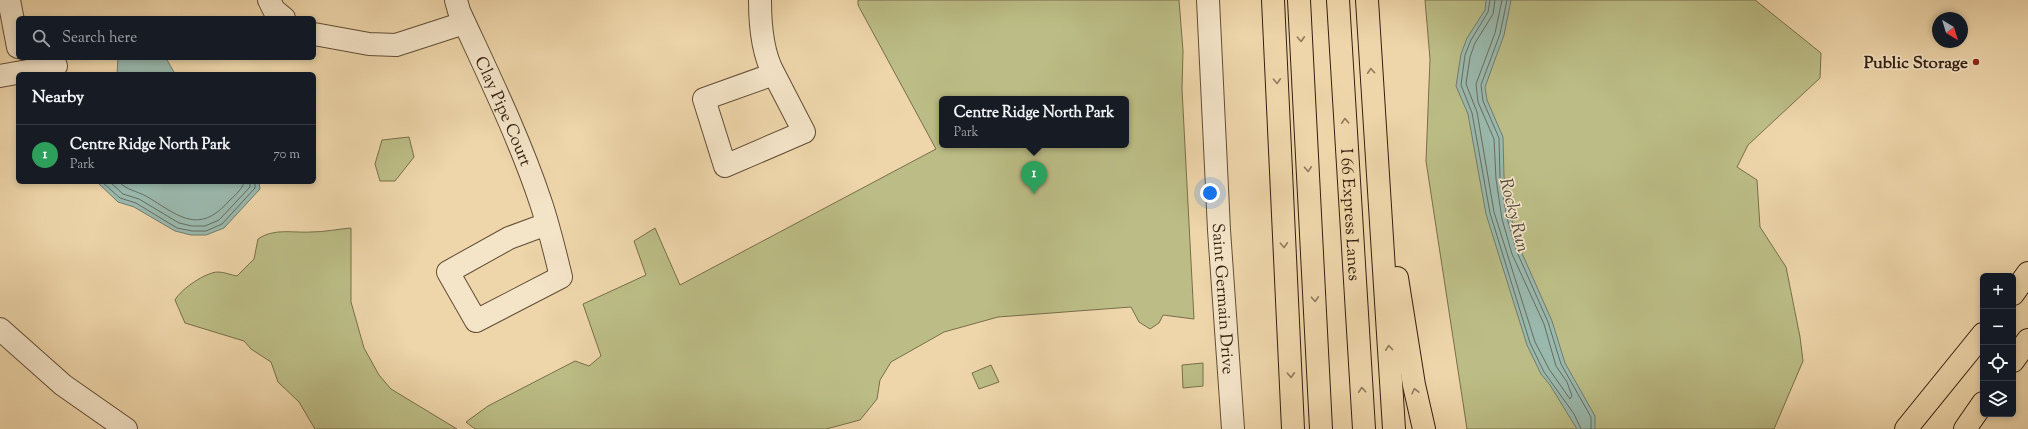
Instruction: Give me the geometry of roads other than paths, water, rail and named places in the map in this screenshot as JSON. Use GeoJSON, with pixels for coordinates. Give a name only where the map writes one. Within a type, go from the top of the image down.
{"type":"FeatureCollection","features":[{"type":"Feature","properties":{"kind":"main road"},"geometry":{"type":"LineString","coordinates":[[1273,0],[1293,429]]}},
{"type":"Feature","properties":{"kind":"main road"},"geometry":{"type":"LineString","coordinates":[[1299,0],[1321,429]]}},
{"type":"Feature","properties":{"kind":"main road","name":"I 66 Express Lanes"},"geometry":{"type":"LineString","coordinates":[[1338,0],[1364,429]]}},
{"type":"Feature","properties":{"kind":"main road"},"geometry":{"type":"LineString","coordinates":[[1367,0],[1394,429]]}},
{"type":"Feature","properties":{"kind":"main road"},"geometry":{"type":"LineString","coordinates":[[1374,110],[1411,369],[1424,429]]}},
{"type":"Feature","properties":{"kind":"main road"},"geometry":{"type":"LineString","coordinates":[[2016,290],[2028,273]]}},
{"type":"Feature","properties":{"kind":"main road"},"geometry":{"type":"LineString","coordinates":[[1906,429],[1980,338]]}},
{"type":"Feature","properties":{"kind":"main road"},"geometry":{"type":"LineString","coordinates":[[2016,357],[2028,340]]}},
{"type":"Feature","properties":{"kind":"main road"},"geometry":{"type":"LineString","coordinates":[[1920,429],[1980,341]]}},
{"type":"Feature","properties":{"kind":"main road"},"geometry":{"type":"LineString","coordinates":[[1965,429],[1980,408]]}},
{"type":"Feature","properties":{"kind":"street"},"geometry":{"type":"LineString","coordinates":[[9,0],[16,37]]}},
{"type":"Feature","properties":{"kind":"street","name":"Clay Pipe Court"},"geometry":{"type":"LineString","coordinates":[[456,0],[464,23],[523,154],[547,224],[561,277],[476,321],[448,272],[510,238],[547,224]]}},
{"type":"Feature","properties":{"kind":"street"},"geometry":{"type":"LineString","coordinates":[[760,0],[760,24],[770,67],[774,74],[804,132],[725,166],[704,99],[774,74]]}},
{"type":"Feature","properties":{"kind":"street","name":"Saint Germain Drive"},"geometry":{"type":"LineString","coordinates":[[1208,0],[1220,230],[1233,429]]}},
{"type":"Feature","properties":{"kind":"street"},"geometry":{"type":"LineString","coordinates":[[316,34],[369,44],[396,45],[464,23]]}},
{"type":"Feature","properties":{"kind":"street"},"geometry":{"type":"LineString","coordinates":[[0,76],[21,65],[56,66]]}},
{"type":"Feature","properties":{"kind":"street"},"geometry":{"type":"LineString","coordinates":[[0,329],[63,385],[126,429]]}},
{"type":"Feature","properties":{"kind":"water","name":"Rocky Run"},"geometry":{"type":"Polygon","coordinates":[[[1486,0],[1511,0],[1504,35],[1485,87],[1487,100],[1503,137],[1504,177],[1511,217],[1521,251],[1552,321],[1565,363],[1595,416],[1595,429],[1577,429],[1550,385],[1541,374],[1527,345],[1486,214],[1468,114],[1456,86],[1461,54],[1467,38],[1485,10],[1486,0]]]}},
{"type":"Feature","properties":{"kind":"water"},"geometry":{"type":"Polygon","coordinates":[[[118,60],[167,60],[174,72],[117,72],[118,60]]]}},
{"type":"Feature","properties":{"kind":"water"},"geometry":{"type":"Polygon","coordinates":[[[99,184],[259,184],[260,189],[224,228],[206,235],[191,235],[175,231],[134,207],[118,202],[99,184]]]}},
{"type":"Feature","properties":{"kind":"place","name":"Public Storage"},"geometry":{"type":"Point","coordinates":[1976,62]}},
{"type":"Feature","properties":{"kind":"place","name":"Centre Ridge North Park"},"geometry":{"type":"Point","coordinates":[1034,194]}}]}
